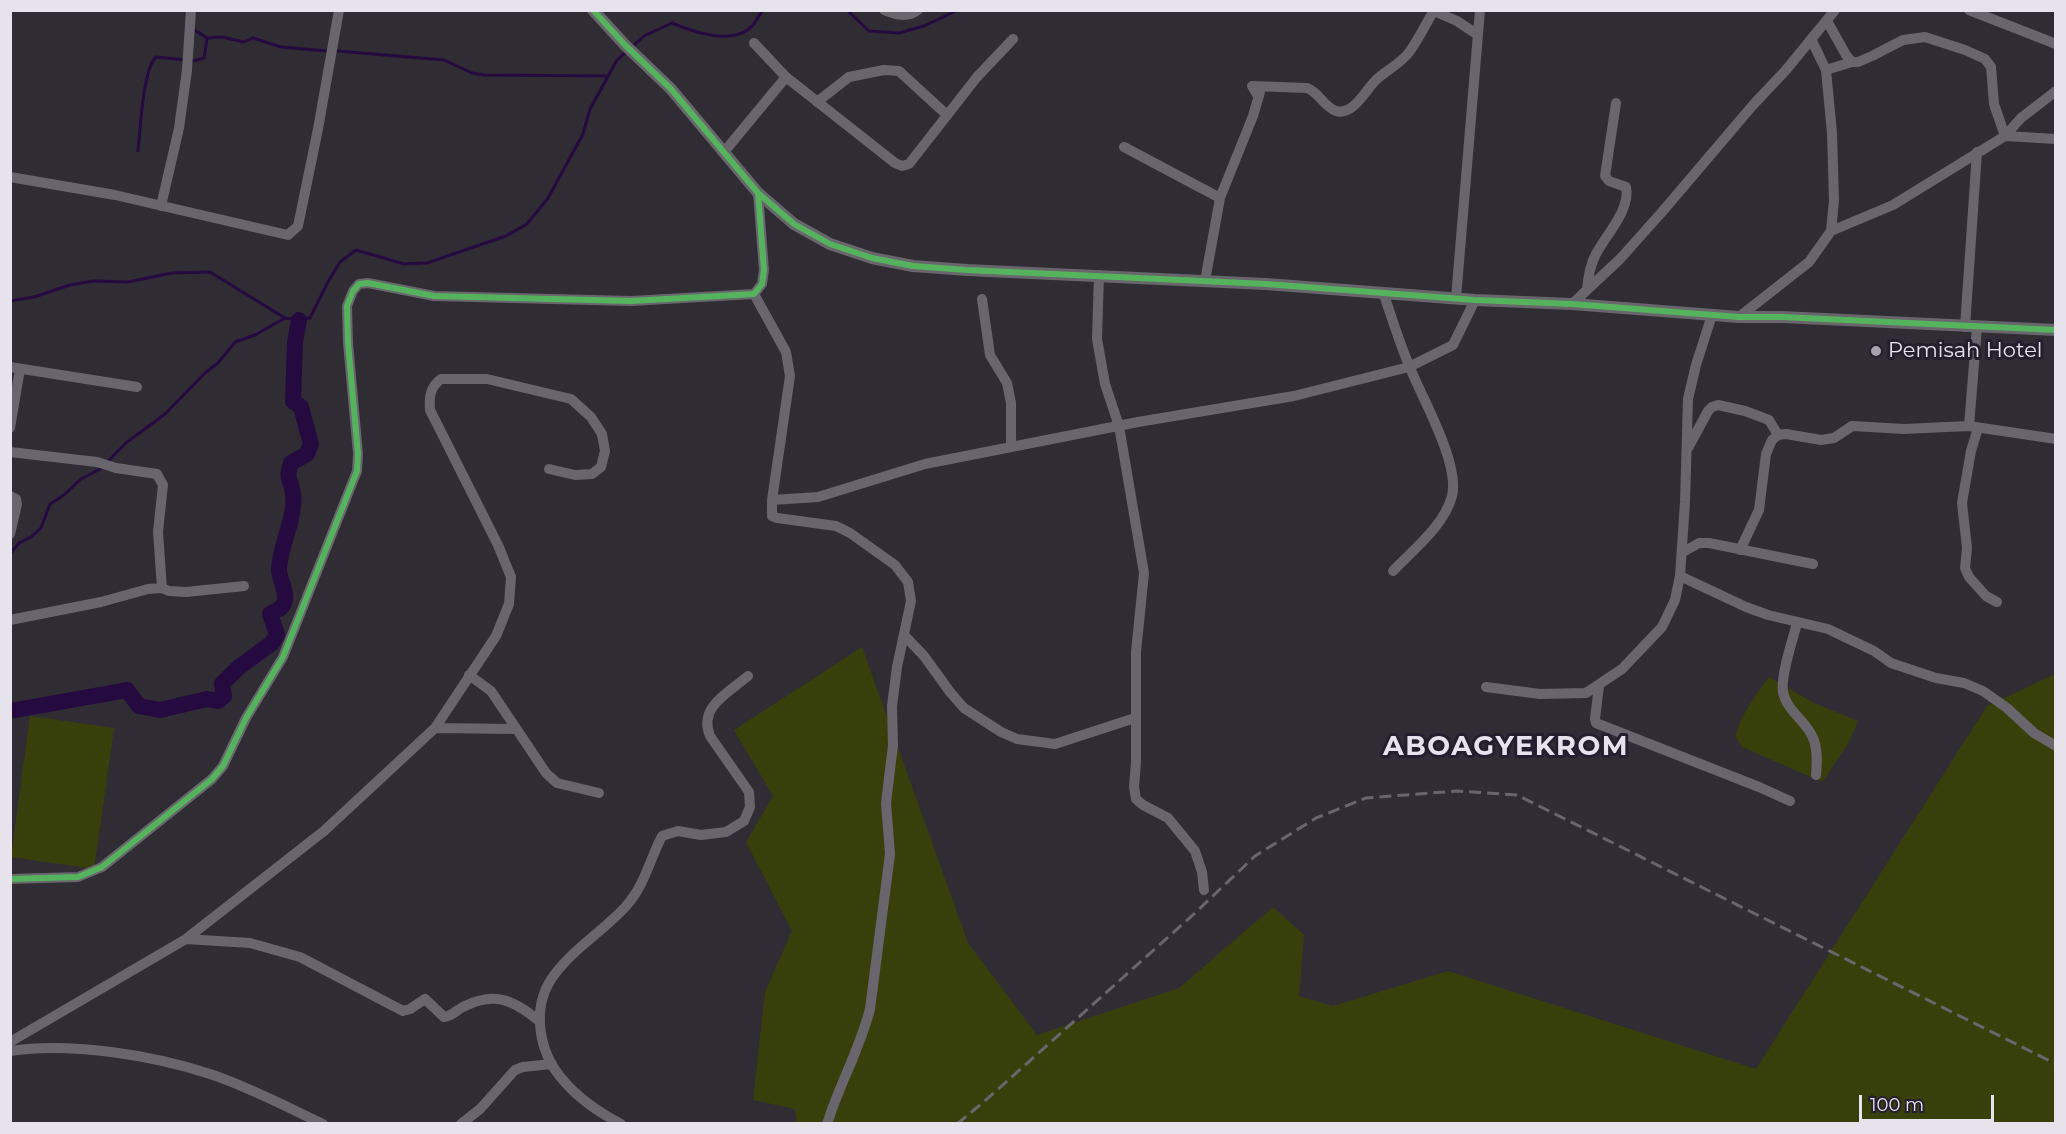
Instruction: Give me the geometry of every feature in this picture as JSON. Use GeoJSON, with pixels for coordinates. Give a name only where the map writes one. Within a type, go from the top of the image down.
{"type":"FeatureCollection","features":[{"type":"Feature","properties":{"kind":"street"},"geometry":{"type":"LineString","coordinates":[[161,206],[188,70],[191,10]]}},
{"type":"Feature","properties":{"kind":"street"},"geometry":{"type":"LineString","coordinates":[[10,177],[115,195],[281,235],[294,232],[298,226],[318,129],[339,10]]}},
{"type":"Feature","properties":{"kind":"street"},"geometry":{"type":"LineString","coordinates":[[593,10],[637,57],[671,88],[758,193],[794,224],[830,244],[872,258],[913,266],[967,270],[1204,281],[1475,300],[1572,304],[1738,317],[1782,317],[2055,330]]}},
{"type":"Feature","properties":{"kind":"street"},"geometry":{"type":"LineString","coordinates":[[884,10],[903,16],[912,15],[918,10]]}},
{"type":"Feature","properties":{"kind":"street"},"geometry":{"type":"LineString","coordinates":[[1456,298],[1480,10]]}},
{"type":"Feature","properties":{"kind":"street"},"geometry":{"type":"LineString","coordinates":[[1572,304],[1620,259],[1662,213],[1835,10]]}},
{"type":"Feature","properties":{"kind":"street"},"geometry":{"type":"LineString","coordinates":[[1969,10],[2055,44]]}},
{"type":"Feature","properties":{"kind":"street"},"geometry":{"type":"LineString","coordinates":[[1204,281],[1220,198],[1253,116],[1253,88],[1307,88],[1313,90],[1334,111],[1340,111],[1352,106],[1374,82],[1409,52],[1434,11],[1457,21],[1478,35]]}},
{"type":"Feature","properties":{"kind":"street"},"geometry":{"type":"LineString","coordinates":[[1827,21],[1852,62]]}},
{"type":"Feature","properties":{"kind":"street"},"geometry":{"type":"LineString","coordinates":[[1826,70],[1858,62],[1903,40],[1924,37],[1965,50],[1985,59],[1991,67],[1994,104],[2005,136]]}},
{"type":"Feature","properties":{"kind":"street"},"geometry":{"type":"LineString","coordinates":[[754,43],[786,76],[817,102],[895,163],[902,166],[909,164],[977,76],[1012,39]]}},
{"type":"Feature","properties":{"kind":"street"},"geometry":{"type":"LineString","coordinates":[[1738,317],[1809,262],[1831,231],[1834,201],[1832,133],[1826,70],[1811,39]]}},
{"type":"Feature","properties":{"kind":"street"},"geometry":{"type":"LineString","coordinates":[[817,102],[849,77],[891,70],[899,71],[947,115]]}},
{"type":"Feature","properties":{"kind":"street"},"geometry":{"type":"LineString","coordinates":[[724,152],[786,76]]}},
{"type":"Feature","properties":{"kind":"street"},"geometry":{"type":"LineString","coordinates":[[1831,231],[1893,205],[2005,136],[2021,118],[2055,91]]}},
{"type":"Feature","properties":{"kind":"street"},"geometry":{"type":"LineString","coordinates":[[1587,290],[1591,266],[1614,226],[1627,193],[1626,187],[1609,182],[1605,176],[1616,103]]}},
{"type":"Feature","properties":{"kind":"street"},"geometry":{"type":"LineString","coordinates":[[2005,136],[2055,138]]}},
{"type":"Feature","properties":{"kind":"street"},"geometry":{"type":"LineString","coordinates":[[1124,147],[1220,198]]}},
{"type":"Feature","properties":{"kind":"street"},"geometry":{"type":"LineString","coordinates":[[1977,152],[1971,327],[1974,427],[1962,503],[1967,548],[1965,568],[1969,577],[1986,596],[1997,602]]}},
{"type":"Feature","properties":{"kind":"street"},"geometry":{"type":"LineString","coordinates":[[10,879],[78,877],[102,867],[212,779],[223,766],[246,718],[283,657],[357,471],[358,454],[347,306],[353,291],[359,284],[368,283],[434,296],[631,301],[754,294],[762,284],[764,270],[758,193]]}},
{"type":"Feature","properties":{"kind":"street"},"geometry":{"type":"LineString","coordinates":[[1099,275],[1097,339],[1105,384],[1119,426],[1144,573],[1136,652],[1134,787],[1136,799],[1168,818],[1195,851],[1202,872],[1204,891]]}},
{"type":"Feature","properties":{"kind":"street"},"geometry":{"type":"LineString","coordinates":[[1383,292],[1409,367],[1433,416],[1454,483],[1452,496],[1445,513],[1426,537],[1393,571]]}},
{"type":"Feature","properties":{"kind":"street"},"geometry":{"type":"LineString","coordinates":[[754,294],[786,352],[790,376],[772,500],[772,516],[836,526],[850,533],[895,565],[908,582],[911,602],[892,706],[893,745],[886,803],[890,854],[870,1009],[864,1032],[833,1103],[827,1124]]}},
{"type":"Feature","properties":{"kind":"street"},"geometry":{"type":"LineString","coordinates":[[982,299],[990,355],[1007,383],[1011,403],[1011,447]]}},
{"type":"Feature","properties":{"kind":"street"},"geometry":{"type":"LineString","coordinates":[[772,500],[818,497],[925,464],[1119,426],[1294,396],[1409,367],[1453,345],[1475,300]]}},
{"type":"Feature","properties":{"kind":"street"},"geometry":{"type":"LineString","coordinates":[[1486,687],[1540,694],[1586,693],[1622,669],[1662,627],[1675,600],[1683,552],[1688,399],[1712,315]]}},
{"type":"Feature","properties":{"kind":"street"},"geometry":{"type":"LineString","coordinates":[[10,428],[15,368],[136,387]]}},
{"type":"Feature","properties":{"kind":"street"},"geometry":{"type":"LineString","coordinates":[[10,1042],[186,939],[324,831],[435,728],[496,636],[509,604],[511,577],[498,545],[430,410],[429,396],[435,383],[441,379],[487,379],[571,399],[591,417],[602,434],[605,451],[601,467],[592,474],[575,475],[549,469]]}},
{"type":"Feature","properties":{"kind":"street"},"geometry":{"type":"LineString","coordinates":[[1686,451],[1708,411],[1718,405],[1745,411],[1769,420],[1778,435]]}},
{"type":"Feature","properties":{"kind":"street"},"geometry":{"type":"LineString","coordinates":[[1740,550],[1758,510],[1766,454],[1772,440],[1778,435],[1786,434],[1821,440],[1834,438],[1852,426],[1904,429],[1974,427],[2055,439]]}},
{"type":"Feature","properties":{"kind":"street"},"geometry":{"type":"LineString","coordinates":[[10,452],[97,462],[116,468],[157,474],[163,485],[158,532],[162,588]]}},
{"type":"Feature","properties":{"kind":"street"},"geometry":{"type":"LineString","coordinates":[[10,496],[16,499],[17,504],[10,534]]}},
{"type":"Feature","properties":{"kind":"street"},"geometry":{"type":"LineString","coordinates":[[1683,552],[1698,543],[1813,564]]}},
{"type":"Feature","properties":{"kind":"street"},"geometry":{"type":"LineString","coordinates":[[1680,576],[1746,607],[1797,623],[1828,629],[1874,651],[1891,663],[1983,691],[2007,708],[2034,733],[2055,746]]}},
{"type":"Feature","properties":{"kind":"street"},"geometry":{"type":"LineString","coordinates":[[10,620],[101,602],[148,589],[162,588],[186,592],[244,586]]}},
{"type":"Feature","properties":{"kind":"street"},"geometry":{"type":"LineString","coordinates":[[1797,623],[1782,690],[1791,711],[1803,722],[1813,737],[1817,754],[1816,775]]}},
{"type":"Feature","properties":{"kind":"street"},"geometry":{"type":"LineString","coordinates":[[904,635],[924,656],[964,708],[1001,732],[1017,739],[1055,744],[1135,718]]}},
{"type":"Feature","properties":{"kind":"street"},"geometry":{"type":"LineString","coordinates":[[469,675],[491,691],[546,773],[557,783],[599,793]]}},
{"type":"Feature","properties":{"kind":"street"},"geometry":{"type":"LineString","coordinates":[[621,1124],[601,1113],[563,1081],[552,1064],[540,1035],[539,1021],[543,999],[551,980],[567,960],[627,904],[646,875],[662,836],[678,831],[701,835],[726,831],[744,820],[750,807],[749,792],[710,736],[706,725],[707,714],[713,705],[748,676]]}},
{"type":"Feature","properties":{"kind":"street"},"geometry":{"type":"LineString","coordinates":[[1599,686],[1596,723],[1790,801]]}},
{"type":"Feature","properties":{"kind":"street"},"geometry":{"type":"LineString","coordinates":[[435,728],[515,729]]}},
{"type":"Feature","properties":{"kind":"street"},"geometry":{"type":"LineString","coordinates":[[186,939],[250,943],[300,957],[403,1011],[425,999],[440,1014],[449,1017],[465,1006],[485,1000],[503,999],[519,1004],[539,1021]]}},
{"type":"Feature","properties":{"kind":"street"},"geometry":{"type":"LineString","coordinates":[[10,1051],[36,1047],[60,1048],[165,1061],[211,1074],[323,1124]]}},
{"type":"Feature","properties":{"kind":"street"},"geometry":{"type":"LineString","coordinates":[[461,1124],[480,1109],[514,1070],[552,1064]]}},
{"type":"Feature","properties":{"kind":"green space"},"geometry":{"type":"Polygon","coordinates":[[[862,647],[968,943],[1037,1035],[1179,988],[1273,907],[1304,935],[1299,996],[1333,1006],[1448,971],[1756,1069],[1987,706],[2055,674],[2055,1123],[797,1123],[795,1109],[753,1100],[765,992],[792,931],[746,842],[773,796],[734,730],[862,647]]]}},
{"type":"Feature","properties":{"kind":"green space"},"geometry":{"type":"Polygon","coordinates":[[[1769,677],[1814,703],[1858,721],[1849,742],[1824,780],[1820,781],[1742,747],[1735,736],[1745,712],[1769,677]]]}},
{"type":"Feature","properties":{"kind":"green space"},"geometry":{"type":"Polygon","coordinates":[[[30,716],[114,728],[94,869],[11,857],[30,716]]]}},
{"type":"Feature","properties":{"kind":"waterway"},"geometry":{"type":"LineString","coordinates":[[631,48],[644,36],[672,23],[702,33],[735,35],[752,26],[763,10]]}},
{"type":"Feature","properties":{"kind":"waterway"},"geometry":{"type":"LineString","coordinates":[[847,10],[869,31],[899,33],[924,26],[958,10]]}},
{"type":"Feature","properties":{"kind":"waterway"},"geometry":{"type":"LineString","coordinates":[[193,29],[207,38],[222,37],[244,42],[253,38],[281,47],[327,51]]}},
{"type":"Feature","properties":{"kind":"waterway"},"geometry":{"type":"LineString","coordinates":[[193,61],[204,58],[207,39]]}},
{"type":"Feature","properties":{"kind":"waterway"},"geometry":{"type":"LineString","coordinates":[[337,51],[444,60],[472,73],[484,75],[607,76]]}},
{"type":"Feature","properties":{"kind":"waterway"},"geometry":{"type":"LineString","coordinates":[[10,301],[93,281],[128,282],[172,273],[210,272],[285,318],[299,320],[310,318],[340,262],[356,250],[404,264],[427,263],[506,236],[527,224],[548,198],[583,134],[590,109],[617,60],[626,52]]}},
{"type":"Feature","properties":{"kind":"waterway"},"geometry":{"type":"LineString","coordinates":[[138,151],[143,101],[152,63],[156,57],[186,60]]}},
{"type":"Feature","properties":{"kind":"waterway"},"geometry":{"type":"LineString","coordinates":[[106,463],[127,442],[165,414],[205,373],[218,363],[235,342],[255,335],[285,318]]}},
{"type":"Feature","properties":{"kind":"waterway"},"geometry":{"type":"LineString","coordinates":[[10,711],[127,690],[139,706],[160,710],[207,699],[218,701],[224,696],[222,684],[238,668],[272,643],[277,634],[270,614],[282,607],[285,599],[279,571],[293,504],[293,494],[288,477],[289,469],[291,463],[307,454],[311,444],[301,407],[293,401],[295,342],[299,320]]}},
{"type":"Feature","properties":{"kind":"waterway"},"geometry":{"type":"LineString","coordinates":[[10,554],[19,543],[31,537],[41,528],[50,504],[81,479],[102,468]]}},
{"type":"Feature","properties":{"kind":"railway"},"geometry":{"type":"LineString","coordinates":[[957,1124],[1195,913],[1255,856],[1316,818],[1366,798],[1457,791],[1517,795],[2056,1064]]}},
{"type":"Feature","properties":{"kind":"cycle path"},"geometry":{"type":"LineString","coordinates":[[593,10],[625,45],[671,89],[758,193],[794,224],[830,244],[872,258],[913,266],[967,270],[1266,284],[1739,317],[2056,330]]}},
{"type":"Feature","properties":{"kind":"cycle path"},"geometry":{"type":"LineString","coordinates":[[10,879],[78,877],[102,867],[212,779],[223,766],[246,718],[283,657],[357,471],[358,454],[347,306],[353,291],[359,284],[368,283],[434,296],[631,301],[754,294],[762,284],[764,270],[758,193]]}},
{"type":"Feature","properties":{"kind":"place","name":"Pemisah Hotel"},"geometry":{"type":"Point","coordinates":[1876,351]}},
{"type":"Feature","properties":{"kind":"district","name":"ABOAGYEKROM"},"geometry":{"type":"Point","coordinates":[1506,747]}}]}
